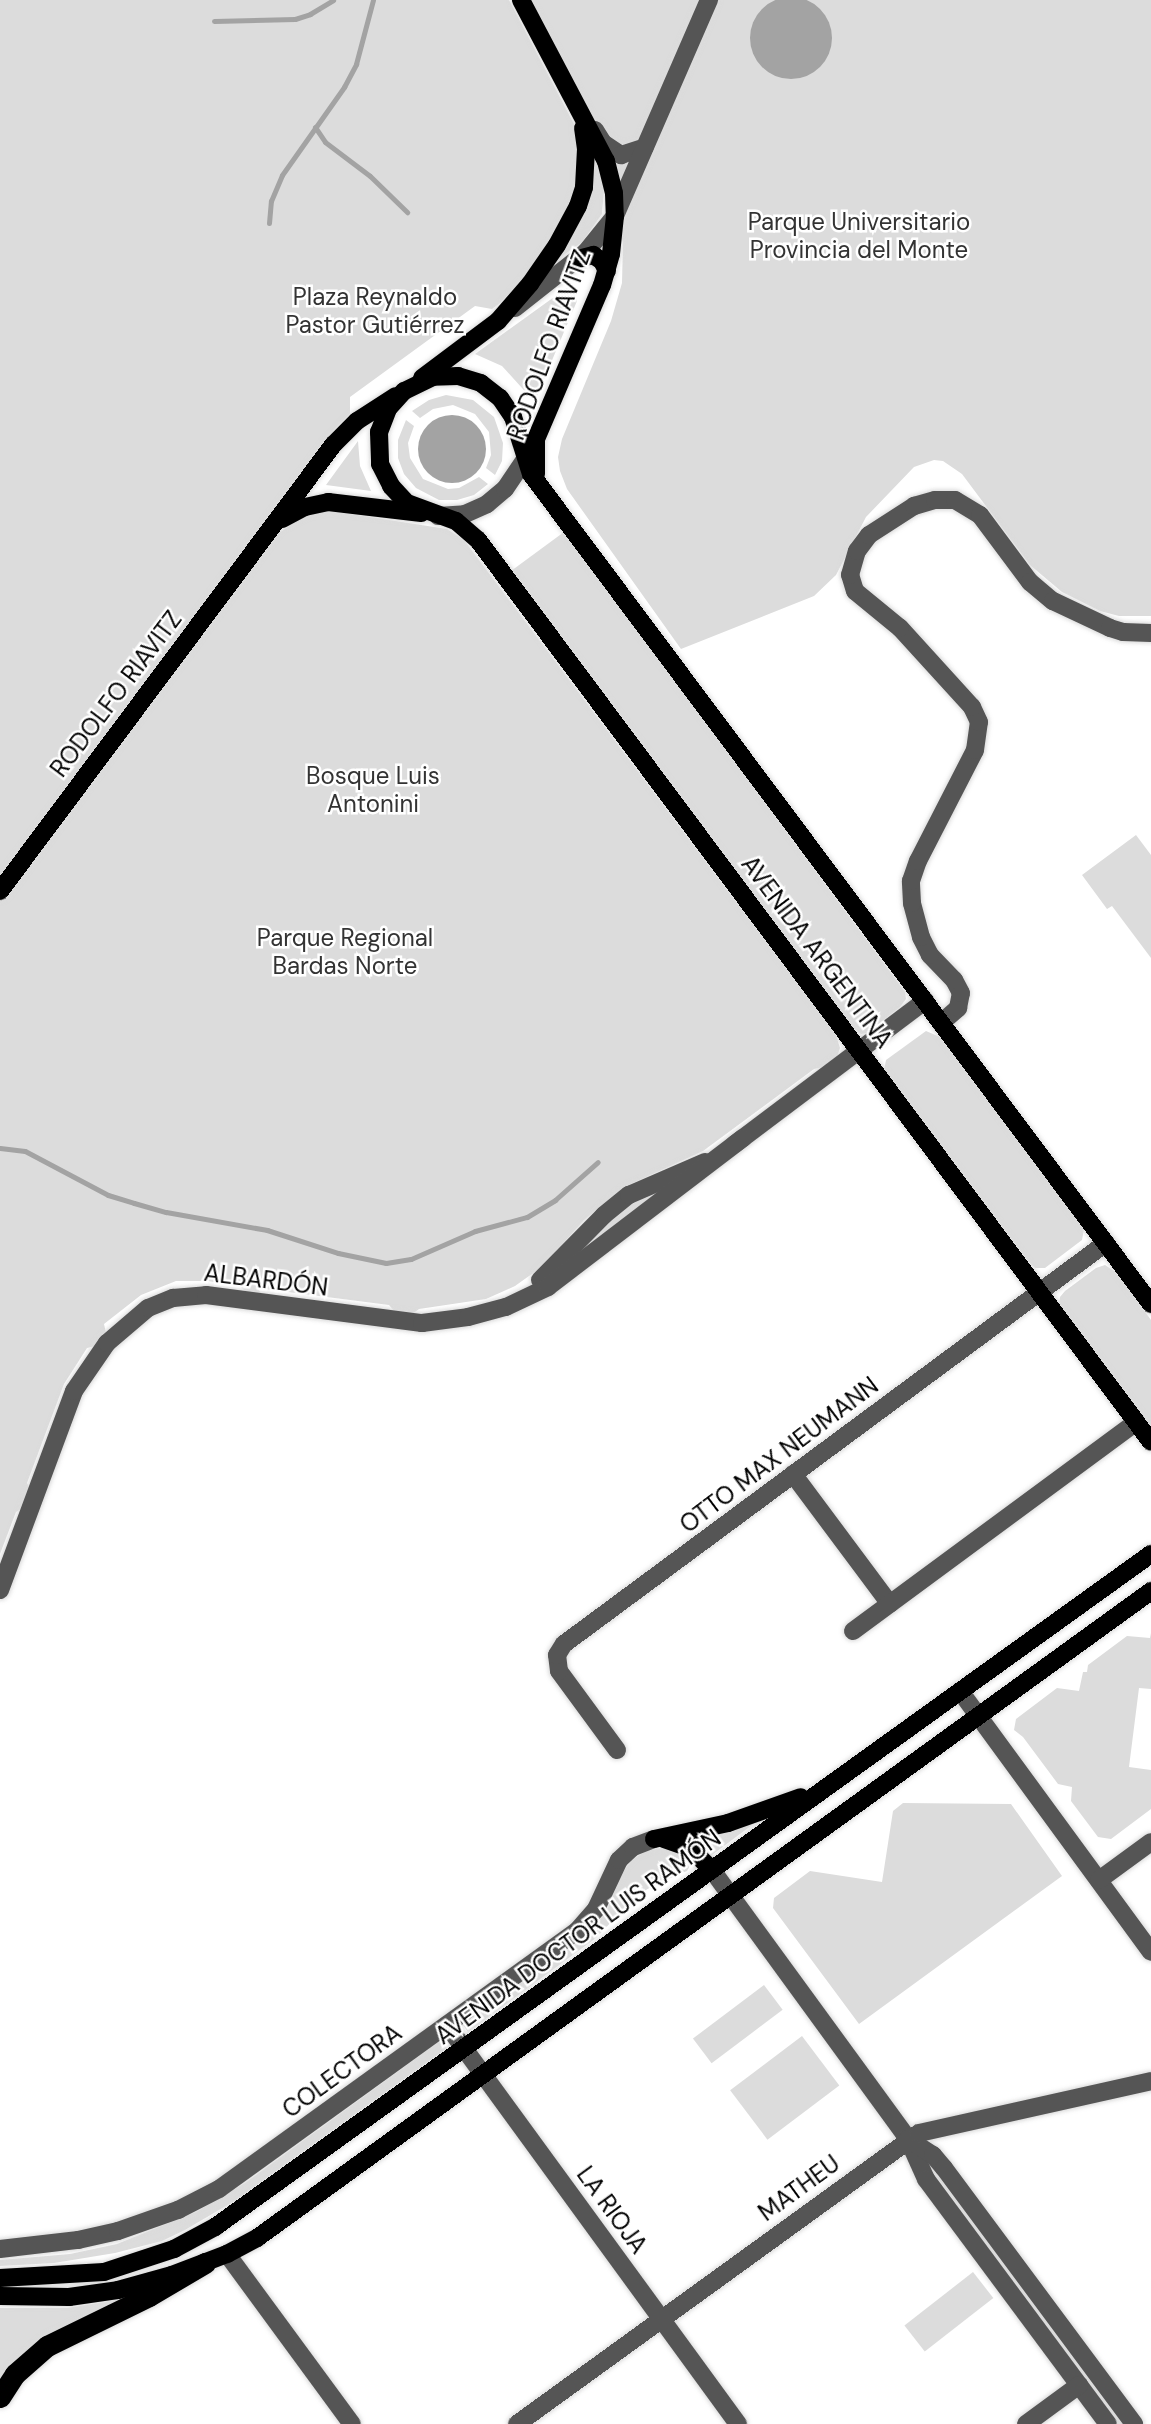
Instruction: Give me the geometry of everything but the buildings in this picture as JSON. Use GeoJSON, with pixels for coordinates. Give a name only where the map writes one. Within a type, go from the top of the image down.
{"type":"FeatureCollection","features":[{"type":"Feature","properties":{"kind":"highway"},"geometry":{"type":"LineString","coordinates":[[0,2398],[15,2374],[47,2346],[137,2303],[205,2263]]}},
{"type":"Feature","properties":{"kind":"main road"},"geometry":{"type":"LineString","coordinates":[[521,0],[606,162],[614,194],[615,216]]}},
{"type":"Feature","properties":{"kind":"main road"},"geometry":{"type":"LineString","coordinates":[[498,321],[530,284],[578,206],[584,187],[586,149],[583,129],[571,92]]}},
{"type":"Feature","properties":{"kind":"main road","name":"RODOLFO RIAVITZ"},"geometry":{"type":"LineString","coordinates":[[542,490],[533,456],[538,431],[607,271],[615,216]]}},
{"type":"Feature","properties":{"kind":"main road"},"geometry":{"type":"LineString","coordinates":[[578,259],[593,255],[607,271]]}},
{"type":"Feature","properties":{"kind":"main road","name":"RODOLFO RIAVITZ"},"geometry":{"type":"LineString","coordinates":[[0,891],[348,429],[376,407],[408,389],[498,321]]}},
{"type":"Feature","properties":{"kind":"main road"},"geometry":{"type":"LineString","coordinates":[[433,514],[407,503],[396,492],[380,464],[378,448],[381,424],[393,402],[408,389],[433,377],[450,376],[474,380],[488,387],[500,398],[513,417],[524,461],[542,490],[1151,1304]]}},
{"type":"Feature","properties":{"kind":"main road"},"geometry":{"type":"LineString","coordinates":[[524,461],[538,431]]}},
{"type":"Feature","properties":{"kind":"main road","name":"RODOLFO RIAVITZ"},"geometry":{"type":"LineString","coordinates":[[272,528],[305,507],[328,502],[397,512],[433,514]]}},
{"type":"Feature","properties":{"kind":"main road","name":"AVENIDA ARGENTINA"},"geometry":{"type":"LineString","coordinates":[[433,514],[464,526],[478,540],[1151,1441]]}},
{"type":"Feature","properties":{"kind":"main road","name":"AVENIDA DOCTOR LUIS RAMÓN"},"geometry":{"type":"LineString","coordinates":[[0,2278],[104,2272],[174,2249],[264,2195],[1151,1554]]}},
{"type":"Feature","properties":{"kind":"main road"},"geometry":{"type":"LineString","coordinates":[[0,2296],[93,2295],[147,2283],[227,2254],[284,2220],[1151,1591]]}},
{"type":"Feature","properties":{"kind":"main road"},"geometry":{"type":"LineString","coordinates":[[654,1839],[749,1817],[793,1801],[841,1777]]}},
{"type":"Feature","properties":{"kind":"main road"},"geometry":{"type":"LineString","coordinates":[[654,1839],[683,1844],[712,1870]]}},
{"type":"Feature","properties":{"kind":"street","name":"RODOLFO RIAVITZ"},"geometry":{"type":"LineString","coordinates":[[498,321],[578,259],[615,216],[709,0]]}},
{"type":"Feature","properties":{"kind":"street"},"geometry":{"type":"LineString","coordinates":[[571,92],[603,143],[612,150],[626,155],[645,147]]}},
{"type":"Feature","properties":{"kind":"street"},"geometry":{"type":"LineString","coordinates":[[433,514],[465,514],[486,504],[505,489],[524,461]]}},
{"type":"Feature","properties":{"kind":"street"},"geometry":{"type":"LineString","coordinates":[[941,1023],[958,1008],[961,993],[954,980],[930,955],[921,937],[912,902],[911,881],[918,860],[975,751],[979,723],[972,707],[900,628],[855,591],[850,575],[857,551],[869,535],[914,506],[935,500],[955,500],[980,515],[1030,582],[1053,601],[1123,632],[1151,633]]}},
{"type":"Feature","properties":{"kind":"street","name":"ALBARDÓN"},"geometry":{"type":"LineString","coordinates":[[0,1590],[75,1391],[107,1343],[148,1308],[173,1298],[197,1295],[401,1322],[445,1321],[524,1301],[548,1287],[925,1001]]}},
{"type":"Feature","properties":{"kind":"street","name":"ALBARDÓN"},"geometry":{"type":"LineString","coordinates":[[493,1310],[535,1285],[604,1215],[629,1195],[707,1161],[743,1138]]}},
{"type":"Feature","properties":{"kind":"street","name":"OTTO MAX NEUMANN"},"geometry":{"type":"LineString","coordinates":[[617,1750],[564,1680],[557,1655],[564,1644],[1106,1242]]}},
{"type":"Feature","properties":{"kind":"street"},"geometry":{"type":"LineString","coordinates":[[853,1631],[1136,1422]]}},
{"type":"Feature","properties":{"kind":"street"},"geometry":{"type":"LineString","coordinates":[[793,1474],[890,1604]]}},
{"type":"Feature","properties":{"kind":"street"},"geometry":{"type":"LineString","coordinates":[[960,1691],[1151,1952]]}},
{"type":"Feature","properties":{"kind":"street","name":"COLECTORA"},"geometry":{"type":"LineString","coordinates":[[0,2249],[98,2236],[147,2222],[200,2200],[270,2154],[576,1931],[596,1909],[619,1860],[633,1847],[654,1839]]}},
{"type":"Feature","properties":{"kind":"street"},"geometry":{"type":"LineString","coordinates":[[1099,1880],[1151,1842]]}},
{"type":"Feature","properties":{"kind":"street"},"geometry":{"type":"LineString","coordinates":[[712,1870],[733,1895],[908,2139],[926,2179],[1108,2424]]}},
{"type":"Feature","properties":{"kind":"street","name":"LA RIOJA"},"geometry":{"type":"LineString","coordinates":[[447,2025],[738,2424]]}},
{"type":"Feature","properties":{"kind":"street","name":"MATHEU"},"geometry":{"type":"LineString","coordinates":[[517,2424],[908,2139],[932,2128],[1151,2081]]}},
{"type":"Feature","properties":{"kind":"street"},"geometry":{"type":"LineString","coordinates":[[908,2139],[939,2161],[1134,2424]]}},
{"type":"Feature","properties":{"kind":"street"},"geometry":{"type":"LineString","coordinates":[[227,2254],[352,2424]]}},
{"type":"Feature","properties":{"kind":"street"},"geometry":{"type":"LineString","coordinates":[[1026,2424],[1079,2385]]}},
{"type":"Feature","properties":{"kind":"green space","name":"Parque Regional Bardas Norte"},"geometry":{"type":"Polygon","coordinates":[[[0,0],[509,0],[575,126],[578,141],[576,190],[563,222],[527,275],[500,303],[492,309],[475,306],[350,397],[350,414],[334,430],[265,523],[279,533],[308,513],[331,511],[447,529],[464,540],[836,1035],[840,1048],[837,1057],[824,1067],[814,1069],[703,1151],[624,1187],[584,1220],[557,1250],[555,1259],[544,1270],[536,1271],[515,1286],[486,1299],[419,1309],[412,1314],[396,1313],[389,1305],[257,1288],[262,1294],[246,1292],[240,1286],[208,1281],[176,1281],[141,1295],[104,1324],[106,1333],[95,1346],[87,1348],[64,1384],[27,1483],[31,1491],[25,1506],[16,1512],[0,1554],[0,0]]]}},
{"type":"Feature","properties":{"kind":"green space","name":"Parque Universitario Provincia del Monte"},"geometry":{"type":"Polygon","coordinates":[[[521,0],[1151,0],[1151,616],[1119,616],[1100,611],[1062,592],[1030,565],[962,474],[943,461],[934,460],[914,467],[866,517],[836,575],[814,596],[681,649],[567,489],[560,471],[558,457],[562,439],[611,321],[622,283],[623,242],[615,216],[614,193],[521,0]]]}},
{"type":"Feature","properties":{"kind":"green space"},"geometry":{"type":"Polygon","coordinates":[[[592,153],[596,155],[604,188],[602,214],[582,242],[551,264],[592,153]]]}},
{"type":"Feature","properties":{"kind":"green space"},"geometry":{"type":"Polygon","coordinates":[[[568,287],[574,290],[577,301],[537,396],[531,398],[502,366],[475,354],[568,287]]]}},
{"type":"Feature","properties":{"kind":"green space"},"geometry":{"type":"Polygon","coordinates":[[[446,395],[473,400],[494,417],[503,443],[502,461],[495,475],[486,468],[491,455],[489,432],[475,414],[453,405],[433,409],[420,418],[412,411],[429,400],[446,395]]]}},
{"type":"Feature","properties":{"kind":"green space"},"geometry":{"type":"Polygon","coordinates":[[[406,420],[414,426],[408,443],[410,458],[423,479],[448,489],[459,488],[479,477],[488,484],[474,495],[457,500],[439,500],[416,488],[404,474],[398,458],[398,440],[406,420]]]}},
{"type":"Feature","properties":{"kind":"green space"},"geometry":{"type":"Polygon","coordinates":[[[358,441],[360,466],[371,491],[326,485],[358,441]]]}},
{"type":"Feature","properties":{"kind":"green space"},"geometry":{"type":"Polygon","coordinates":[[[564,532],[905,992],[906,999],[900,1007],[867,1033],[861,1034],[853,1028],[511,571],[564,532]]]}},
{"type":"Feature","properties":{"kind":"green space"},"geometry":{"type":"Polygon","coordinates":[[[1136,835],[1151,855],[1151,958],[1112,906],[1107,909],[1082,875],[1136,835]]]}},
{"type":"Feature","properties":{"kind":"green space"},"geometry":{"type":"Polygon","coordinates":[[[926,1031],[940,1037],[1084,1229],[1082,1240],[1045,1268],[1035,1268],[1028,1261],[884,1071],[886,1060],[926,1031]]]}},
{"type":"Feature","properties":{"kind":"green space"},"geometry":{"type":"Polygon","coordinates":[[[692,1175],[583,1257],[579,1252],[623,1206],[692,1175]]]}},
{"type":"Feature","properties":{"kind":"green space"},"geometry":{"type":"Polygon","coordinates":[[[1105,1265],[1117,1273],[1151,1320],[1151,1432],[1059,1305],[1060,1297],[1065,1291],[1096,1268],[1105,1265]]]}},
{"type":"Feature","properties":{"kind":"green space"},"geometry":{"type":"Polygon","coordinates":[[[1151,1633],[1151,1689],[1139,1688],[1129,1767],[1151,1770],[1151,1809],[1111,1839],[1098,1837],[1071,1801],[1072,1787],[1058,1784],[1023,1737],[1014,1730],[1016,1719],[1057,1688],[1079,1691],[1083,1672],[1087,1672],[1088,1665],[1127,1636],[1150,1638],[1151,1633]]]}},
{"type":"Feature","properties":{"kind":"green space"},"geometry":{"type":"Polygon","coordinates":[[[903,1803],[1011,1804],[1062,1876],[859,2024],[773,1908],[774,1898],[810,1871],[882,1882],[893,1811],[903,1803]]]}},
{"type":"Feature","properties":{"kind":"green space"},"geometry":{"type":"Polygon","coordinates":[[[760,1819],[708,1858],[687,1836],[760,1819]]]}},
{"type":"Feature","properties":{"kind":"green space"},"geometry":{"type":"Polygon","coordinates":[[[667,1847],[688,1856],[691,1864],[687,1871],[654,1885],[635,1897],[596,1938],[468,2032],[463,2025],[593,1929],[608,1908],[619,1877],[632,1860],[646,1851],[667,1847]]]}},
{"type":"Feature","properties":{"kind":"green space"},"geometry":{"type":"Polygon","coordinates":[[[764,1985],[783,2010],[712,2063],[693,2039],[764,1985]]]}},
{"type":"Feature","properties":{"kind":"green space"},"geometry":{"type":"Polygon","coordinates":[[[802,2036],[839,2086],[767,2140],[730,2090],[802,2036]]]}},
{"type":"Feature","properties":{"kind":"green space"},"geometry":{"type":"Polygon","coordinates":[[[440,2041],[447,2048],[236,2200],[185,2230],[162,2241],[115,2253],[54,2263],[0,2266],[0,2260],[70,2254],[117,2244],[196,2212],[245,2183],[440,2041]]]}},
{"type":"Feature","properties":{"kind":"green space"},"geometry":{"type":"Polygon","coordinates":[[[937,2177],[941,2177],[1127,2424],[1115,2424],[937,2177]]]}},
{"type":"Feature","properties":{"kind":"green space"},"geometry":{"type":"Polygon","coordinates":[[[973,2272],[993,2298],[925,2352],[904,2326],[973,2272]]]}},
{"type":"Feature","properties":{"kind":"green space"},"geometry":{"type":"Polygon","coordinates":[[[132,2298],[0,2384],[0,2308],[67,2308],[132,2298]]]}},
{"type":"Feature","properties":{"kind":"shaded area"},"geometry":{"type":"Polygon","coordinates":[[[783,-3],[799,-3],[814,4],[825,15],[832,30],[829,54],[820,67],[799,79],[783,79],[768,72],[757,61],[750,46],[750,30],[757,15],[768,4],[783,-3]]]}},
{"type":"Feature","properties":{"kind":"shaded area"},"geometry":{"type":"Polygon","coordinates":[[[445,415],[459,415],[471,420],[481,430],[486,449],[481,468],[471,478],[459,483],[445,483],[433,478],[423,468],[418,456],[418,442],[423,430],[433,420],[445,415]]]}},
{"type":"Feature","properties":{"kind":"waterway"},"geometry":{"type":"LineString","coordinates":[[214,21],[295,19],[310,14],[333,0]]}},
{"type":"Feature","properties":{"kind":"waterway"},"geometry":{"type":"LineString","coordinates":[[269,223],[271,201],[282,175],[344,87],[356,64],[373,0]]}},
{"type":"Feature","properties":{"kind":"waterway"},"geometry":{"type":"LineString","coordinates":[[315,127],[325,142],[370,176],[407,212]]}},
{"type":"Feature","properties":{"kind":"waterway"},"geometry":{"type":"LineString","coordinates":[[0,1148],[25,1151],[108,1195],[134,1203],[166,1212],[267,1230],[338,1253],[386,1263],[411,1259],[475,1231],[527,1217],[555,1200],[598,1162]]}},
{"type":"Feature","properties":{"kind":"park label","name":"Plaza Reynaldo Pastor Gutiérrez"},"geometry":{"type":"Point","coordinates":[375,311]}},
{"type":"Feature","properties":{"kind":"park label","name":"Bosque Luis Antonini"},"geometry":{"type":"Point","coordinates":[373,790]}}]}
